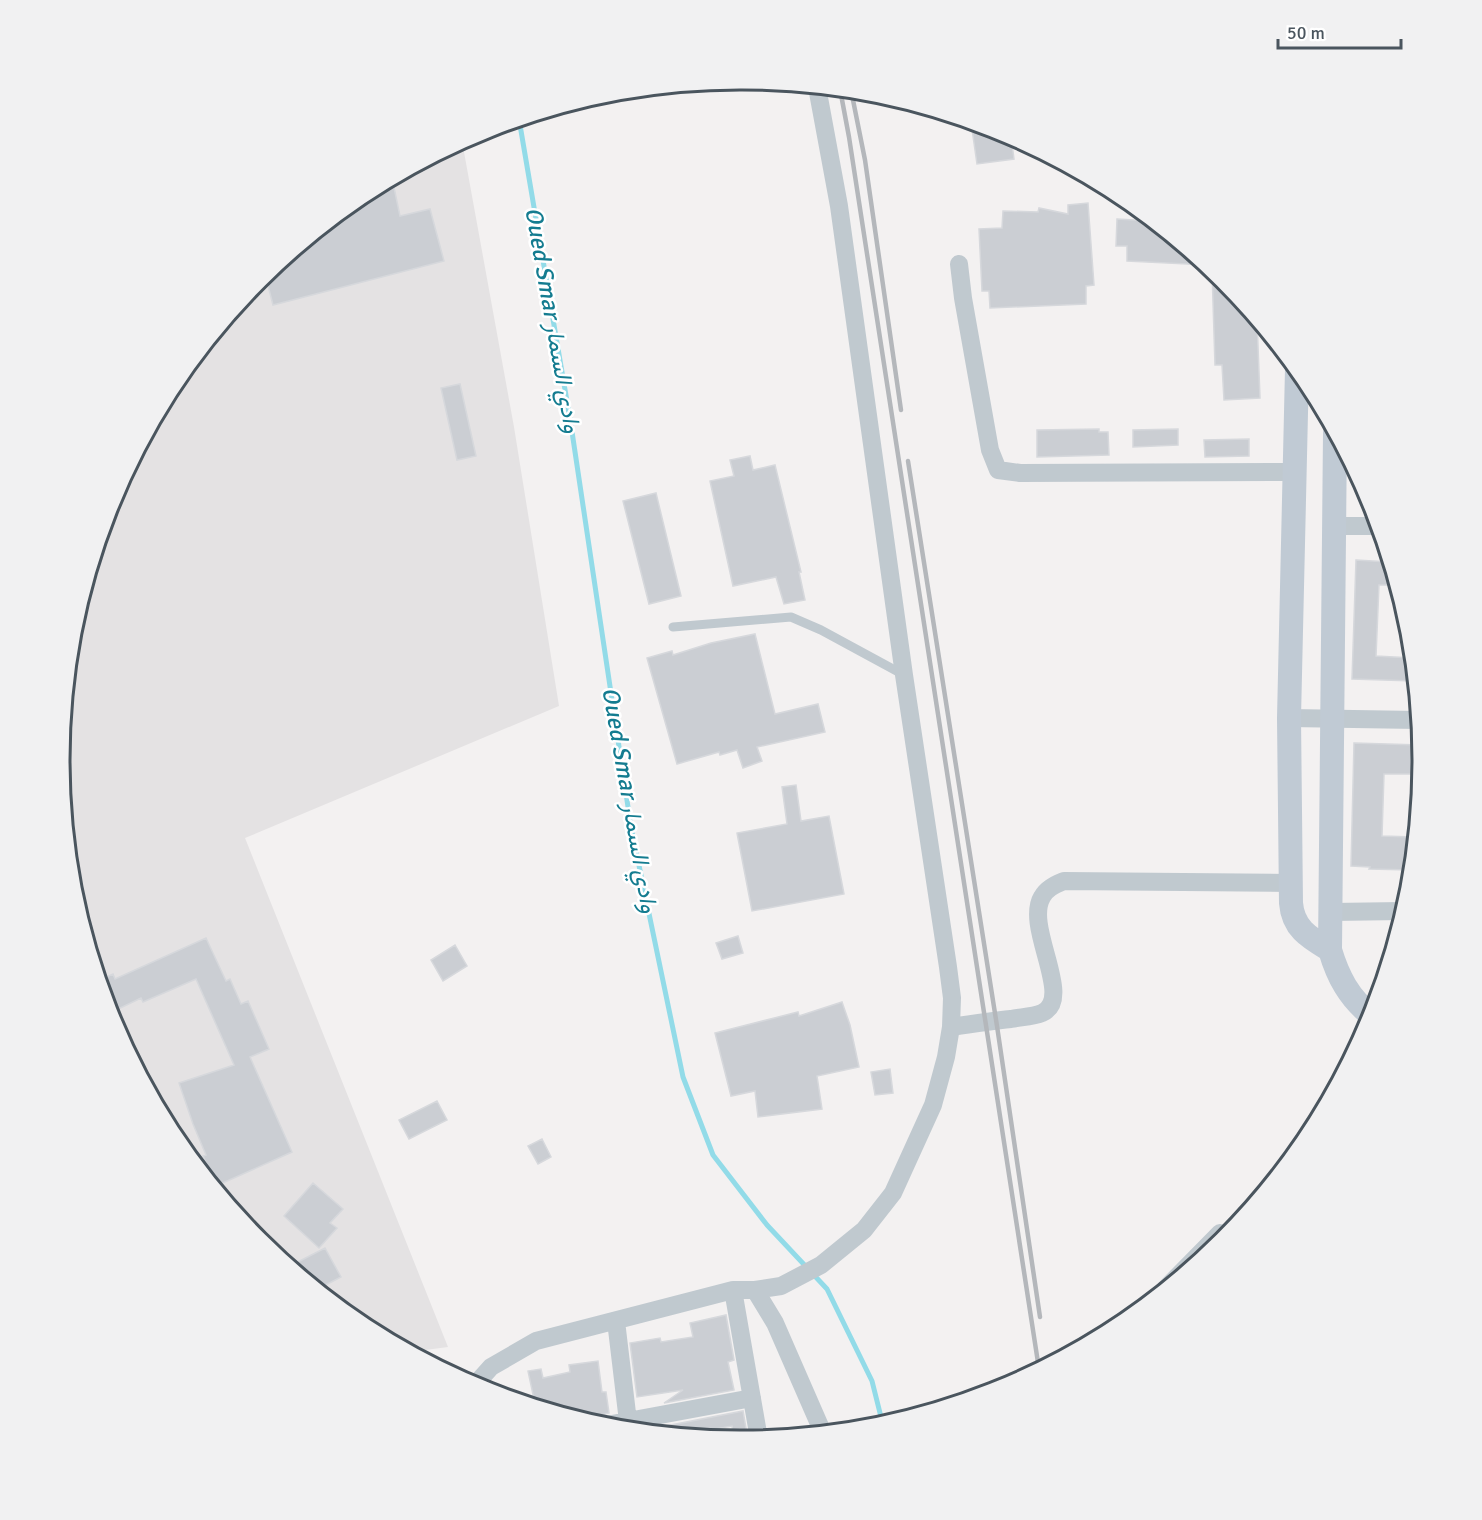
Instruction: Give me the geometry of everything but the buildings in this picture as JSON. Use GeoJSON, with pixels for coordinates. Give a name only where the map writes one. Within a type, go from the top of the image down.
{"type":"FeatureCollection","features":[{"type":"Feature","properties":{"kind":"street"},"geometry":{"type":"LineString","coordinates":[[481,1378],[491,1367],[536,1341],[733,1290],[755,1290],[781,1286],[821,1265],[864,1230],[893,1193],[933,1105],[951,1027],[952,998],[904,675],[840,206],[818,94]]}},
{"type":"Feature","properties":{"kind":"street"},"geometry":{"type":"LineString","coordinates":[[959,264],[990,450],[998,470],[1020,473],[1295,472]]}},
{"type":"Feature","properties":{"kind":"street"},"geometry":{"type":"LineString","coordinates":[[1297,384],[1289,718],[1292,913],[1296,922],[1309,937],[1330,950]]}},
{"type":"Feature","properties":{"kind":"street"},"geometry":{"type":"LineString","coordinates":[[1335,449],[1330,950],[1335,970],[1346,989],[1363,1009]]}},
{"type":"Feature","properties":{"kind":"street"},"geometry":{"type":"LineString","coordinates":[[1334,526],[1369,526]]}},
{"type":"Feature","properties":{"kind":"street"},"geometry":{"type":"LineString","coordinates":[[1289,718],[1410,720]]}},
{"type":"Feature","properties":{"kind":"street"},"geometry":{"type":"LineString","coordinates":[[951,1027],[1043,1013],[1049,1008],[1055,995],[1037,922],[1037,909],[1042,896],[1051,887],[1064,881],[1291,883]]}},
{"type":"Feature","properties":{"kind":"street"},"geometry":{"type":"LineString","coordinates":[[1331,912],[1394,911]]}},
{"type":"Feature","properties":{"kind":"street"},"geometry":{"type":"LineString","coordinates":[[733,1290],[757,1430]]}},
{"type":"Feature","properties":{"kind":"street"},"geometry":{"type":"LineString","coordinates":[[755,1290],[775,1323],[820,1426]]}},
{"type":"Feature","properties":{"kind":"street"},"geometry":{"type":"LineString","coordinates":[[616,1321],[628,1421]]}},
{"type":"Feature","properties":{"kind":"street"},"geometry":{"type":"LineString","coordinates":[[639,1423],[752,1398]]}},
{"type":"Feature","properties":{"kind":"lane"},"geometry":{"type":"LineString","coordinates":[[673,627],[791,617],[821,630],[904,675]]}},
{"type":"Feature","properties":{"kind":"shaded area"},"geometry":{"type":"Polygon","coordinates":[[[464,150],[514,427],[559,706],[245,838],[448,1347],[424,1350],[368,1318],[333,1292],[267,1234],[237,1202],[183,1133],[140,1057],[106,976],[93,934],[76,848],[70,760],[76,672],[93,586],[106,544],[140,463],[183,387],[237,318],[299,256],[368,202],[406,179],[464,150]]]}},
{"type":"Feature","properties":{"kind":"waterway","name":"Oued Smar وادي السمار"},"geometry":{"type":"LineString","coordinates":[[520,127],[571,425],[631,827],[683,1077],[713,1155],[767,1225],[827,1289],[872,1381],[881,1416]]}},
{"type":"Feature","properties":{"kind":"railway"},"geometry":{"type":"LineString","coordinates":[[842,97],[1038,1361]]}},
{"type":"Feature","properties":{"kind":"railway"},"geometry":{"type":"LineString","coordinates":[[853,99],[865,160],[901,410]]}},
{"type":"Feature","properties":{"kind":"railway"},"geometry":{"type":"LineString","coordinates":[[908,461],[997,1026],[1040,1317]]}}]}
